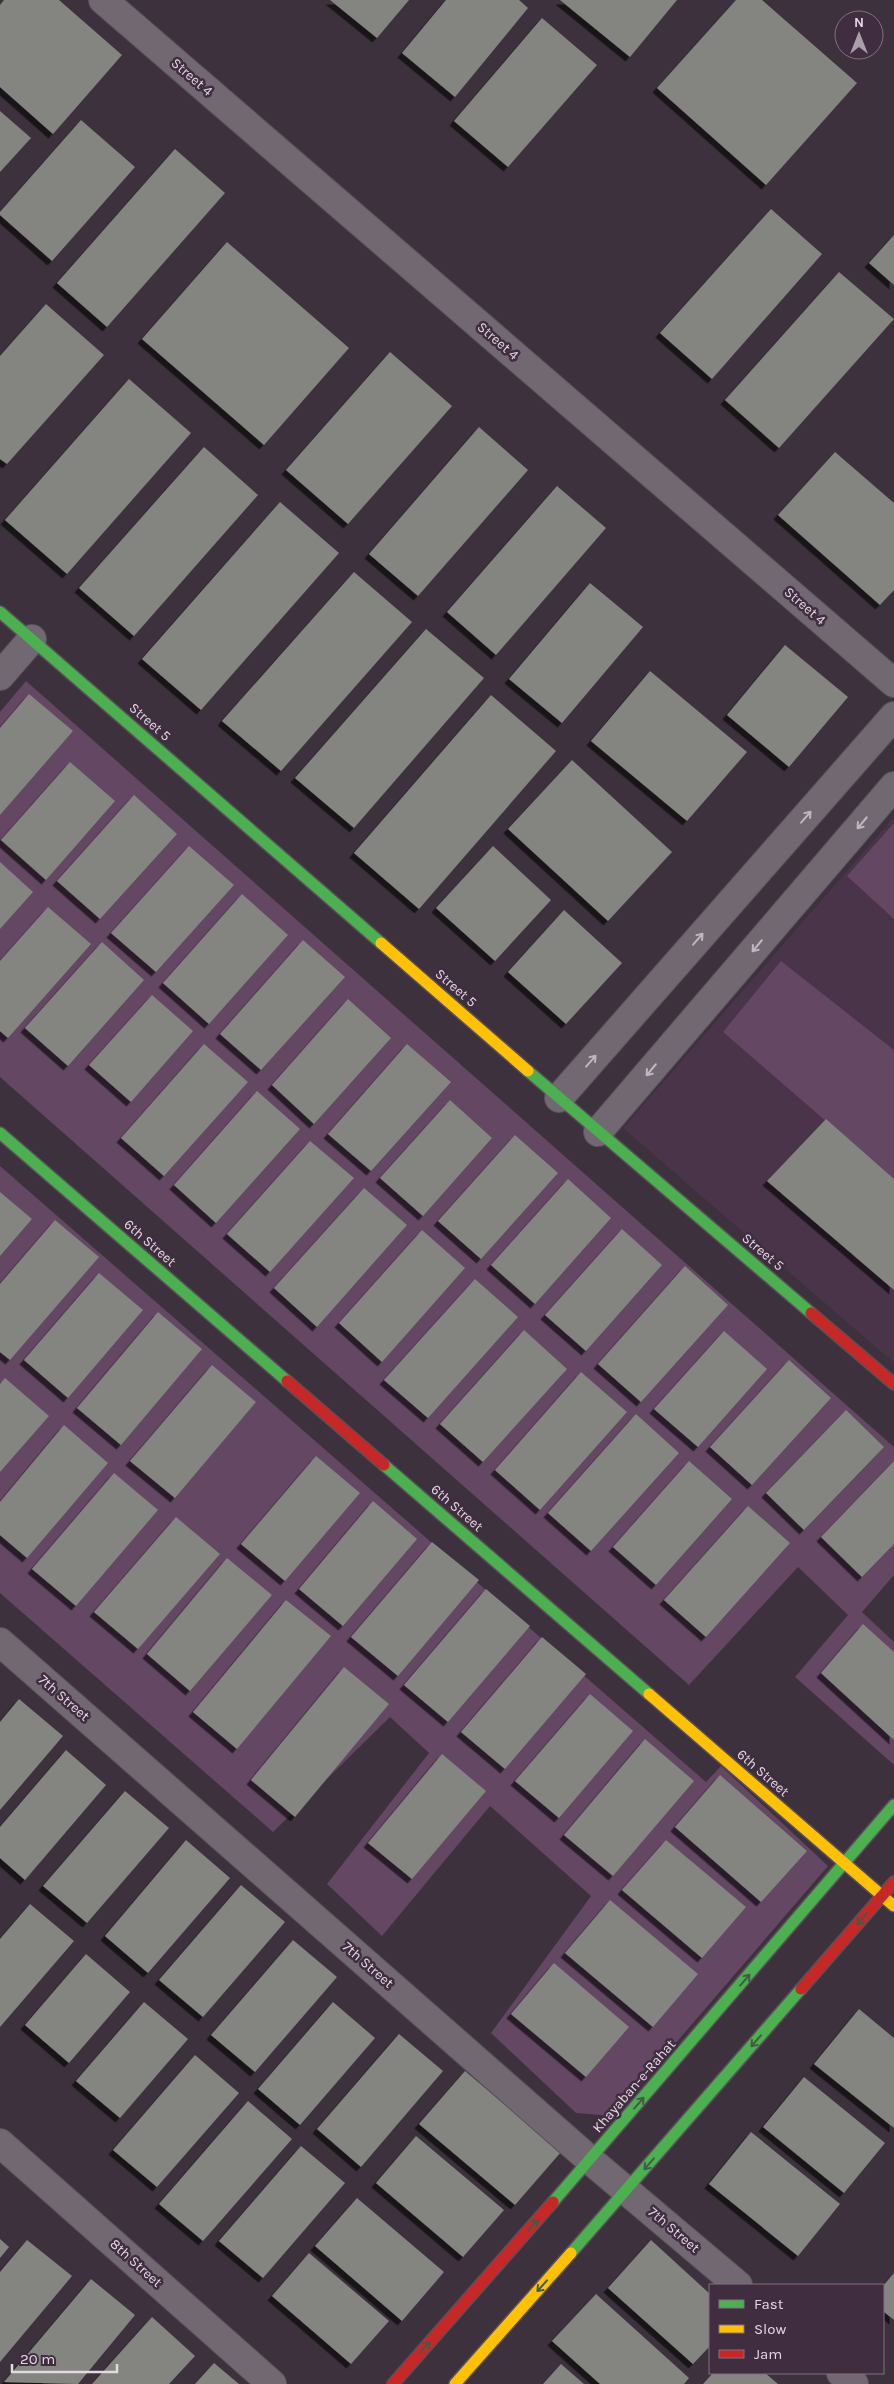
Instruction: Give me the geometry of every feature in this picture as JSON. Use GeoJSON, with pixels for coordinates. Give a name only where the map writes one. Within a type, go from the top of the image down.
{"type":"FeatureCollection","features":[{"type":"Feature","properties":{"kind":"street","name":"Street 4"},"geometry":{"type":"LineString","coordinates":[[103,0],[894,683]]}},
{"type":"Feature","properties":{"kind":"street","name":"Street 5"},"geometry":{"type":"LineString","coordinates":[[0,612],[598,1132],[894,1384]]}},
{"type":"Feature","properties":{"kind":"street"},"geometry":{"type":"LineString","coordinates":[[0,676],[32,639]]}},
{"type":"Feature","properties":{"kind":"street"},"geometry":{"type":"LineString","coordinates":[[559,1098],[894,716]]}},
{"type":"Feature","properties":{"kind":"street"},"geometry":{"type":"LineString","coordinates":[[598,1132],[894,786]]}},
{"type":"Feature","properties":{"kind":"street","name":"6th Street"},"geometry":{"type":"LineString","coordinates":[[0,1133],[894,1906]]}},
{"type":"Feature","properties":{"kind":"street","name":"7th Street"},"geometry":{"type":"LineString","coordinates":[[0,1642],[590,2160],[737,2284]]}},
{"type":"Feature","properties":{"kind":"street","name":"Khayaban-e-Rahat"},"geometry":{"type":"LineString","coordinates":[[393,2384],[590,2160],[894,1805]]}},
{"type":"Feature","properties":{"kind":"street"},"geometry":{"type":"LineString","coordinates":[[455,2384],[627,2190],[894,1882]]}},
{"type":"Feature","properties":{"kind":"street","name":"8th Street"},"geometry":{"type":"LineString","coordinates":[[0,2143],[272,2384]]}},
{"type":"Feature","properties":{"kind":"street"},"geometry":{"type":"LineString","coordinates":[[842,2374],[854,2384]]}},
{"type":"Feature","properties":{"kind":"shaded area"},"geometry":{"type":"Polygon","coordinates":[[[26,681],[894,1447],[894,1575],[862,1612],[894,1642],[894,1765],[795,1677],[848,1615],[798,1567],[689,1685],[0,1077],[0,712],[26,681]]]}},
{"type":"Feature","properties":{"kind":"shaded area"},"geometry":{"type":"Polygon","coordinates":[[[894,817],[894,1363],[623,1128],[894,817]]]}},
{"type":"Feature","properties":{"kind":"shaded area"},"geometry":{"type":"Polygon","coordinates":[[[894,823],[894,919],[847,876],[894,823]]]}},
{"type":"Feature","properties":{"kind":"shaded area"},"geometry":{"type":"Polygon","coordinates":[[[781,961],[894,1050],[894,1180],[723,1032],[781,961]]]}},
{"type":"Feature","properties":{"kind":"shaded area"},"geometry":{"type":"Polygon","coordinates":[[[0,1166],[706,1782],[721,1766],[828,1866],[613,2116],[576,2113],[491,2033],[591,1896],[490,1806],[382,1936],[327,1884],[429,1753],[390,1717],[273,1832],[0,1593],[0,1166]]]}},
{"type":"Feature","properties":{"kind":"building"},"geometry":{"type":"Polygon","coordinates":[[[4,0],[59,0],[122,55],[53,134],[0,87],[0,5],[4,0]]]}},
{"type":"Feature","properties":{"kind":"building"},"geometry":{"type":"Polygon","coordinates":[[[330,0],[409,0],[377,38],[330,0]]]}},
{"type":"Feature","properties":{"kind":"building"},"geometry":{"type":"Polygon","coordinates":[[[446,0],[519,0],[528,8],[455,97],[402,53],[446,0]]]}},
{"type":"Feature","properties":{"kind":"building"},"geometry":{"type":"Polygon","coordinates":[[[560,0],[677,0],[630,57],[560,0]]]}},
{"type":"Feature","properties":{"kind":"building"},"geometry":{"type":"Polygon","coordinates":[[[736,0],[762,0],[857,83],[766,185],[657,88],[736,0]]]}},
{"type":"Feature","properties":{"kind":"building"},"geometry":{"type":"Polygon","coordinates":[[[542,18],[597,65],[508,167],[454,121],[542,18]]]}},
{"type":"Feature","properties":{"kind":"building"},"geometry":{"type":"Polygon","coordinates":[[[0,111],[31,138],[0,172],[0,111]]]}},
{"type":"Feature","properties":{"kind":"building"},"geometry":{"type":"Polygon","coordinates":[[[81,120],[135,167],[52,261],[0,215],[0,212],[81,120]]]}},
{"type":"Feature","properties":{"kind":"building"},"geometry":{"type":"Polygon","coordinates":[[[175,149],[225,193],[107,327],[57,283],[175,149]]]}},
{"type":"Feature","properties":{"kind":"building"},"geometry":{"type":"Polygon","coordinates":[[[771,209],[822,254],[712,379],[660,333],[771,209]]]}},
{"type":"Feature","properties":{"kind":"building"},"geometry":{"type":"Polygon","coordinates":[[[894,235],[894,285],[869,263],[894,235]]]}},
{"type":"Feature","properties":{"kind":"building"},"geometry":{"type":"Polygon","coordinates":[[[227,242],[349,348],[264,445],[142,339],[227,242]]]}},
{"type":"Feature","properties":{"kind":"building"},"geometry":{"type":"Polygon","coordinates":[[[839,272],[894,319],[779,448],[725,400],[839,272]]]}},
{"type":"Feature","properties":{"kind":"building"},"geometry":{"type":"Polygon","coordinates":[[[46,304],[104,355],[7,464],[0,459],[0,356],[46,304]]]}},
{"type":"Feature","properties":{"kind":"building"},"geometry":{"type":"Polygon","coordinates":[[[390,352],[452,406],[348,524],[286,470],[390,352]]]}},
{"type":"Feature","properties":{"kind":"building"},"geometry":{"type":"Polygon","coordinates":[[[129,379],[191,433],[67,574],[5,520],[129,379]]]}},
{"type":"Feature","properties":{"kind":"building"},"geometry":{"type":"Polygon","coordinates":[[[479,427],[528,470],[418,596],[369,554],[479,427]]]}},
{"type":"Feature","properties":{"kind":"building"},"geometry":{"type":"Polygon","coordinates":[[[204,447],[258,495],[134,636],[79,588],[204,447]]]}},
{"type":"Feature","properties":{"kind":"building"},"geometry":{"type":"Polygon","coordinates":[[[835,452],[894,503],[894,590],[880,605],[778,515],[835,452]]]}},
{"type":"Feature","properties":{"kind":"building"},"geometry":{"type":"Polygon","coordinates":[[[557,486],[606,528],[496,655],[447,612],[557,486]]]}},
{"type":"Feature","properties":{"kind":"building"},"geometry":{"type":"Polygon","coordinates":[[[280,502],[339,553],[201,710],[142,659],[280,502]]]}},
{"type":"Feature","properties":{"kind":"building"},"geometry":{"type":"Polygon","coordinates":[[[354,572],[412,622],[281,771],[222,721],[354,572]]]}},
{"type":"Feature","properties":{"kind":"building"},"geometry":{"type":"Polygon","coordinates":[[[590,583],[643,627],[562,723],[509,679],[590,583]]]}},
{"type":"Feature","properties":{"kind":"building"},"geometry":{"type":"Polygon","coordinates":[[[426,629],[484,678],[354,828],[295,778],[426,629]]]}},
{"type":"Feature","properties":{"kind":"building"},"geometry":{"type":"Polygon","coordinates":[[[785,645],[848,697],[789,767],[727,715],[785,645]]]}},
{"type":"Feature","properties":{"kind":"building"},"geometry":{"type":"Polygon","coordinates":[[[650,671],[747,752],[687,821],[591,741],[650,671]]]}},
{"type":"Feature","properties":{"kind":"building"},"geometry":{"type":"Polygon","coordinates":[[[29,694],[73,731],[0,815],[0,728],[29,694]]]}},
{"type":"Feature","properties":{"kind":"building"},"geometry":{"type":"Polygon","coordinates":[[[491,695],[556,751],[419,909],[354,853],[491,695]]]}},
{"type":"Feature","properties":{"kind":"building"},"geometry":{"type":"Polygon","coordinates":[[[572,760],[672,852],[608,921],[508,829],[572,760]]]}},
{"type":"Feature","properties":{"kind":"building"},"geometry":{"type":"Polygon","coordinates":[[[70,762],[115,801],[46,880],[1,840],[70,762]]]}},
{"type":"Feature","properties":{"kind":"building"},"geometry":{"type":"Polygon","coordinates":[[[134,795],[177,834],[100,919],[57,881],[134,795]]]}},
{"type":"Feature","properties":{"kind":"building"},"geometry":{"type":"Polygon","coordinates":[[[189,846],[234,885],[156,972],[111,933],[189,846]]]}},
{"type":"Feature","properties":{"kind":"building"},"geometry":{"type":"Polygon","coordinates":[[[493,846],[551,900],[495,961],[436,908],[493,846]]]}},
{"type":"Feature","properties":{"kind":"building"},"geometry":{"type":"Polygon","coordinates":[[[0,862],[33,892],[0,929],[0,862]]]}},
{"type":"Feature","properties":{"kind":"building"},"geometry":{"type":"Polygon","coordinates":[[[242,894],[288,935],[209,1024],[163,983],[242,894]]]}},
{"type":"Feature","properties":{"kind":"building"},"geometry":{"type":"Polygon","coordinates":[[[48,907],[91,944],[8,1038],[0,1031],[0,961],[48,907]]]}},
{"type":"Feature","properties":{"kind":"building"},"geometry":{"type":"Polygon","coordinates":[[[564,910],[622,963],[566,1024],[508,972],[564,910]]]}},
{"type":"Feature","properties":{"kind":"building"},"geometry":{"type":"Polygon","coordinates":[[[303,940],[345,977],[261,1070],[220,1034],[303,940]]]}},
{"type":"Feature","properties":{"kind":"building"},"geometry":{"type":"Polygon","coordinates":[[[102,942],[144,980],[68,1066],[25,1028],[102,942]]]}},
{"type":"Feature","properties":{"kind":"building"},"geometry":{"type":"Polygon","coordinates":[[[152,995],[193,1031],[131,1102],[89,1065],[152,995]]]}},
{"type":"Feature","properties":{"kind":"building"},"geometry":{"type":"Polygon","coordinates":[[[348,999],[391,1038],[314,1124],[272,1085],[348,999]]]}},
{"type":"Feature","properties":{"kind":"building"},"geometry":{"type":"Polygon","coordinates":[[[204,1044],[248,1082],[164,1176],[121,1138],[204,1044]]]}},
{"type":"Feature","properties":{"kind":"building"},"geometry":{"type":"Polygon","coordinates":[[[407,1044],[451,1082],[371,1171],[328,1134],[407,1044]]]}},
{"type":"Feature","properties":{"kind":"building"},"geometry":{"type":"Polygon","coordinates":[[[257,1091],[300,1129],[216,1223],[174,1185],[257,1091]]]}},
{"type":"Feature","properties":{"kind":"building"},"geometry":{"type":"Polygon","coordinates":[[[450,1100],[492,1138],[423,1216],[380,1178],[450,1100]]]}},
{"type":"Feature","properties":{"kind":"building"},"geometry":{"type":"Polygon","coordinates":[[[826,1119],[894,1179],[894,1290],[767,1181],[826,1119]]]}},
{"type":"Feature","properties":{"kind":"building"},"geometry":{"type":"Polygon","coordinates":[[[515,1135],[558,1173],[481,1259],[438,1221],[515,1135]]]}},
{"type":"Feature","properties":{"kind":"building"},"geometry":{"type":"Polygon","coordinates":[[[310,1141],[354,1178],[270,1272],[227,1234],[310,1141]]]}},
{"type":"Feature","properties":{"kind":"building"},"geometry":{"type":"Polygon","coordinates":[[[568,1179],[611,1218],[535,1304],[491,1265],[568,1179]]]}},
{"type":"Feature","properties":{"kind":"building"},"geometry":{"type":"Polygon","coordinates":[[[364,1188],[407,1225],[317,1327],[274,1288],[364,1188]]]}},
{"type":"Feature","properties":{"kind":"building"},"geometry":{"type":"Polygon","coordinates":[[[0,1192],[32,1219],[0,1256],[0,1192]]]}},
{"type":"Feature","properties":{"kind":"building"},"geometry":{"type":"Polygon","coordinates":[[[55,1220],[99,1257],[10,1360],[0,1352],[0,1284],[55,1220]]]}},
{"type":"Feature","properties":{"kind":"building"},"geometry":{"type":"Polygon","coordinates":[[[622,1229],[662,1265],[586,1351],[545,1315],[622,1229]]]}},
{"type":"Feature","properties":{"kind":"building"},"geometry":{"type":"Polygon","coordinates":[[[422,1230],[465,1268],[382,1362],[339,1323],[422,1230]]]}},
{"type":"Feature","properties":{"kind":"building"},"geometry":{"type":"Polygon","coordinates":[[[685,1266],[728,1305],[641,1402],[598,1364],[685,1266]]]}},
{"type":"Feature","properties":{"kind":"building"},"geometry":{"type":"Polygon","coordinates":[[[99,1273],[143,1310],[68,1398],[24,1360],[99,1273]]]}},
{"type":"Feature","properties":{"kind":"building"},"geometry":{"type":"Polygon","coordinates":[[[475,1279],[518,1317],[428,1418],[384,1380],[475,1279]]]}},
{"type":"Feature","properties":{"kind":"building"},"geometry":{"type":"Polygon","coordinates":[[[158,1312],[202,1349],[121,1445],[77,1408],[158,1312]]]}},
{"type":"Feature","properties":{"kind":"building"},"geometry":{"type":"Polygon","coordinates":[[[524,1330],[567,1369],[483,1462],[440,1424],[524,1330]]]}},
{"type":"Feature","properties":{"kind":"building"},"geometry":{"type":"Polygon","coordinates":[[[724,1331],[767,1369],[698,1447],[654,1409],[724,1331]]]}},
{"type":"Feature","properties":{"kind":"building"},"geometry":{"type":"Polygon","coordinates":[[[789,1360],[831,1398],[752,1485],[710,1447],[789,1360]]]}},
{"type":"Feature","properties":{"kind":"building"},"geometry":{"type":"Polygon","coordinates":[[[212,1365],[256,1402],[175,1498],[130,1461],[212,1365]]]}},
{"type":"Feature","properties":{"kind":"building"},"geometry":{"type":"Polygon","coordinates":[[[581,1372],[627,1412],[540,1510],[495,1470],[581,1372]]]}},
{"type":"Feature","properties":{"kind":"building"},"geometry":{"type":"Polygon","coordinates":[[[5,1378],[49,1416],[0,1472],[0,1384],[5,1378]]]}},
{"type":"Feature","properties":{"kind":"building"},"geometry":{"type":"Polygon","coordinates":[[[846,1410],[884,1447],[804,1530],[766,1493],[846,1410]]]}},
{"type":"Feature","properties":{"kind":"building"},"geometry":{"type":"Polygon","coordinates":[[[636,1414],[679,1453],[591,1551],[548,1513],[636,1414]]]}},
{"type":"Feature","properties":{"kind":"building"},"geometry":{"type":"Polygon","coordinates":[[[64,1425],[108,1463],[27,1558],[0,1535],[0,1502],[64,1425]]]}},
{"type":"Feature","properties":{"kind":"building"},"geometry":{"type":"Polygon","coordinates":[[[316,1456],[360,1493],[285,1581],[241,1544],[316,1456]]]}},
{"type":"Feature","properties":{"kind":"building"},"geometry":{"type":"Polygon","coordinates":[[[689,1461],[732,1499],[656,1585],[613,1547],[689,1461]]]}},
{"type":"Feature","properties":{"kind":"building"},"geometry":{"type":"Polygon","coordinates":[[[894,1461],[894,1544],[862,1577],[821,1537],[894,1461]]]}},
{"type":"Feature","properties":{"kind":"building"},"geometry":{"type":"Polygon","coordinates":[[[114,1473],[158,1510],[76,1606],[32,1569],[114,1473]]]}},
{"type":"Feature","properties":{"kind":"building"},"geometry":{"type":"Polygon","coordinates":[[[373,1501],[417,1539],[343,1626],[299,1589],[373,1501]]]}},
{"type":"Feature","properties":{"kind":"building"},"geometry":{"type":"Polygon","coordinates":[[[748,1506],[790,1543],[706,1637],[664,1600],[748,1506]]]}},
{"type":"Feature","properties":{"kind":"building"},"geometry":{"type":"Polygon","coordinates":[[[176,1517],[220,1554],[138,1649],[94,1612],[176,1517]]]}},
{"type":"Feature","properties":{"kind":"building"},"geometry":{"type":"Polygon","coordinates":[[[432,1542],[479,1580],[398,1676],[351,1637],[432,1542]]]}},
{"type":"Feature","properties":{"kind":"building"},"geometry":{"type":"Polygon","coordinates":[[[227,1558],[272,1595],[190,1691],[147,1654],[227,1558]]]}},
{"type":"Feature","properties":{"kind":"building"},"geometry":{"type":"Polygon","coordinates":[[[486,1589],[530,1626],[448,1722],[404,1685],[486,1589]]]}},
{"type":"Feature","properties":{"kind":"building"},"geometry":{"type":"Polygon","coordinates":[[[286,1600],[331,1636],[237,1749],[193,1712],[286,1600]]]}},
{"type":"Feature","properties":{"kind":"building"},"geometry":{"type":"Polygon","coordinates":[[[863,1624],[894,1652],[894,1740],[821,1673],[863,1624]]]}},
{"type":"Feature","properties":{"kind":"building"},"geometry":{"type":"Polygon","coordinates":[[[542,1637],[586,1674],[505,1769],[461,1732],[542,1637]]]}},
{"type":"Feature","properties":{"kind":"building"},"geometry":{"type":"Polygon","coordinates":[[[344,1667],[389,1704],[295,1817],[251,1780],[344,1667]]]}},
{"type":"Feature","properties":{"kind":"building"},"geometry":{"type":"Polygon","coordinates":[[[590,1694],[633,1731],[559,1818],[515,1781],[590,1694]]]}},
{"type":"Feature","properties":{"kind":"building"},"geometry":{"type":"Polygon","coordinates":[[[19,1699],[63,1736],[0,1810],[0,1722],[19,1699]]]}},
{"type":"Feature","properties":{"kind":"building"},"geometry":{"type":"Polygon","coordinates":[[[645,1739],[694,1781],[613,1876],[564,1835],[645,1739]]]}},
{"type":"Feature","properties":{"kind":"building"},"geometry":{"type":"Polygon","coordinates":[[[66,1750],[106,1785],[25,1880],[0,1858],[0,1827],[66,1750]]]}},
{"type":"Feature","properties":{"kind":"building"},"geometry":{"type":"Polygon","coordinates":[[[442,1754],[486,1791],[412,1879],[368,1843],[442,1754]]]}},
{"type":"Feature","properties":{"kind":"building"},"geometry":{"type":"Polygon","coordinates":[[[720,1775],[807,1851],[761,1902],[675,1827],[720,1775]]]}},
{"type":"Feature","properties":{"kind":"building"},"geometry":{"type":"Polygon","coordinates":[[[125,1791],[169,1828],[87,1923],[43,1886],[125,1791]]]}},
{"type":"Feature","properties":{"kind":"building"},"geometry":{"type":"Polygon","coordinates":[[[186,1840],[230,1878],[148,1973],[105,1936],[186,1840]]]}},
{"type":"Feature","properties":{"kind":"building"},"geometry":{"type":"Polygon","coordinates":[[[666,1840],[746,1907],[702,1958],[622,1890],[666,1840]]]}},
{"type":"Feature","properties":{"kind":"building"},"geometry":{"type":"Polygon","coordinates":[[[241,1885],[285,1922],[203,2017],[159,1980],[241,1885]]]}},
{"type":"Feature","properties":{"kind":"building"},"geometry":{"type":"Polygon","coordinates":[[[610,1900],[698,1974],[653,2027],[565,1953],[610,1900]]]}},
{"type":"Feature","properties":{"kind":"building"},"geometry":{"type":"Polygon","coordinates":[[[30,1904],[74,1941],[0,2027],[0,1939],[30,1904]]]}},
{"type":"Feature","properties":{"kind":"building"},"geometry":{"type":"Polygon","coordinates":[[[293,1940],[337,1977],[255,2072],[211,2035],[293,1940]]]}},
{"type":"Feature","properties":{"kind":"building"},"geometry":{"type":"Polygon","coordinates":[[[86,1954],[130,1992],[69,2063],[25,2025],[86,1954]]]}},
{"type":"Feature","properties":{"kind":"building"},"geometry":{"type":"Polygon","coordinates":[[[554,1963],[629,2027],[586,2077],[511,2014],[554,1963]]]}},
{"type":"Feature","properties":{"kind":"building"},"geometry":{"type":"Polygon","coordinates":[[[144,2002],[188,2039],[120,2118],[76,2081],[144,2002]]]}},
{"type":"Feature","properties":{"kind":"building"},"geometry":{"type":"Polygon","coordinates":[[[333,2002],[375,2038],[300,2125],[258,2089],[333,2002]]]}},
{"type":"Feature","properties":{"kind":"building"},"geometry":{"type":"Polygon","coordinates":[[[859,2009],[894,2038],[894,2128],[814,2064],[859,2009]]]}},
{"type":"Feature","properties":{"kind":"building"},"geometry":{"type":"Polygon","coordinates":[[[399,2034],[443,2071],[361,2167],[317,2129],[399,2034]]]}},
{"type":"Feature","properties":{"kind":"building"},"geometry":{"type":"Polygon","coordinates":[[[195,2055],[239,2093],[157,2187],[113,2150],[195,2055]]]}},
{"type":"Feature","properties":{"kind":"building"},"geometry":{"type":"Polygon","coordinates":[[[465,2071],[561,2152],[515,2205],[419,2124],[465,2071]]]}},
{"type":"Feature","properties":{"kind":"building"},"geometry":{"type":"Polygon","coordinates":[[[804,2077],[885,2143],[844,2193],[763,2127],[804,2077]]]}},
{"type":"Feature","properties":{"kind":"building"},"geometry":{"type":"Polygon","coordinates":[[[248,2101],[292,2139],[203,2241],[159,2204],[248,2101]]]}},
{"type":"Feature","properties":{"kind":"building"},"geometry":{"type":"Polygon","coordinates":[[[751,2132],[840,2204],[798,2256],[709,2184],[751,2132]]]}},
{"type":"Feature","properties":{"kind":"building"},"geometry":{"type":"Polygon","coordinates":[[[416,2136],[504,2210],[463,2257],[376,2183],[416,2136]]]}},
{"type":"Feature","properties":{"kind":"building"},"geometry":{"type":"Polygon","coordinates":[[[301,2146],[345,2183],[263,2278],[219,2241],[301,2146]]]}},
{"type":"Feature","properties":{"kind":"building"},"geometry":{"type":"Polygon","coordinates":[[[357,2198],[444,2272],[402,2321],[315,2246],[357,2198]]]}},
{"type":"Feature","properties":{"kind":"building"},"geometry":{"type":"Polygon","coordinates":[[[0,2239],[9,2247],[0,2258],[0,2239]]]}},
{"type":"Feature","properties":{"kind":"building"},"geometry":{"type":"Polygon","coordinates":[[[27,2240],[72,2276],[0,2362],[0,2272],[27,2240]]]}},
{"type":"Feature","properties":{"kind":"building"},"geometry":{"type":"Polygon","coordinates":[[[651,2240],[709,2293],[709,2347],[693,2364],[608,2288],[651,2240]]]}},
{"type":"Feature","properties":{"kind":"building"},"geometry":{"type":"Polygon","coordinates":[[[309,2253],[389,2321],[351,2364],[272,2296],[309,2253]]]}},
{"type":"Feature","properties":{"kind":"building"},"geometry":{"type":"Polygon","coordinates":[[[894,2273],[894,2320],[884,2312],[884,2285],[894,2273]]]}},
{"type":"Feature","properties":{"kind":"building"},"geometry":{"type":"Polygon","coordinates":[[[91,2279],[135,2315],[78,2384],[4,2382],[91,2279]]]}},
{"type":"Feature","properties":{"kind":"building"},"geometry":{"type":"Polygon","coordinates":[[[596,2294],[689,2378],[684,2384],[600,2384],[552,2341],[596,2294]]]}},
{"type":"Feature","properties":{"kind":"building"},"geometry":{"type":"Polygon","coordinates":[[[152,2317],[195,2356],[169,2384],[92,2384],[152,2317]]]}},
{"type":"Feature","properties":{"kind":"building"},"geometry":{"type":"Polygon","coordinates":[[[214,2363],[239,2384],[195,2384],[214,2363]]]}},
{"type":"Feature","properties":{"kind":"building"},"geometry":{"type":"Polygon","coordinates":[[[561,2364],[584,2384],[543,2384],[561,2364]]]}},
{"type":"Feature","properties":{"kind":"building"},"geometry":{"type":"Polygon","coordinates":[[[712,2374],[766,2374],[778,2384],[703,2384],[712,2374]]]}},
{"type":"Feature","properties":{"kind":"traffic: fast"},"geometry":{"type":"LineString","coordinates":[[0,612],[381,943]]}},
{"type":"Feature","properties":{"kind":"traffic: fast"},"geometry":{"type":"LineString","coordinates":[[528,1071],[811,1313]]}},
{"type":"Feature","properties":{"kind":"traffic: fast"},"geometry":{"type":"LineString","coordinates":[[0,1133],[287,1381]]}},
{"type":"Feature","properties":{"kind":"traffic: fast"},"geometry":{"type":"LineString","coordinates":[[384,1465],[649,1694]]}},
{"type":"Feature","properties":{"kind":"traffic: fast"},"geometry":{"type":"LineString","coordinates":[[553,2202],[894,1805]]}},
{"type":"Feature","properties":{"kind":"traffic: fast"},"geometry":{"type":"LineString","coordinates":[[571,2253],[801,1989]]}},
{"type":"Feature","properties":{"kind":"traffic: slow"},"geometry":{"type":"LineString","coordinates":[[381,943],[528,1071]]}},
{"type":"Feature","properties":{"kind":"traffic: slow"},"geometry":{"type":"LineString","coordinates":[[649,1694],[894,1906]]}},
{"type":"Feature","properties":{"kind":"traffic: slow"},"geometry":{"type":"LineString","coordinates":[[455,2384],[571,2253]]}},
{"type":"Feature","properties":{"kind":"traffic: jam"},"geometry":{"type":"LineString","coordinates":[[811,1313],[894,1384]]}},
{"type":"Feature","properties":{"kind":"traffic: jam"},"geometry":{"type":"LineString","coordinates":[[287,1381],[384,1465]]}},
{"type":"Feature","properties":{"kind":"traffic: jam"},"geometry":{"type":"LineString","coordinates":[[801,1989],[894,1882]]}},
{"type":"Feature","properties":{"kind":"traffic: jam"},"geometry":{"type":"LineString","coordinates":[[393,2384],[553,2202]]}}]}
